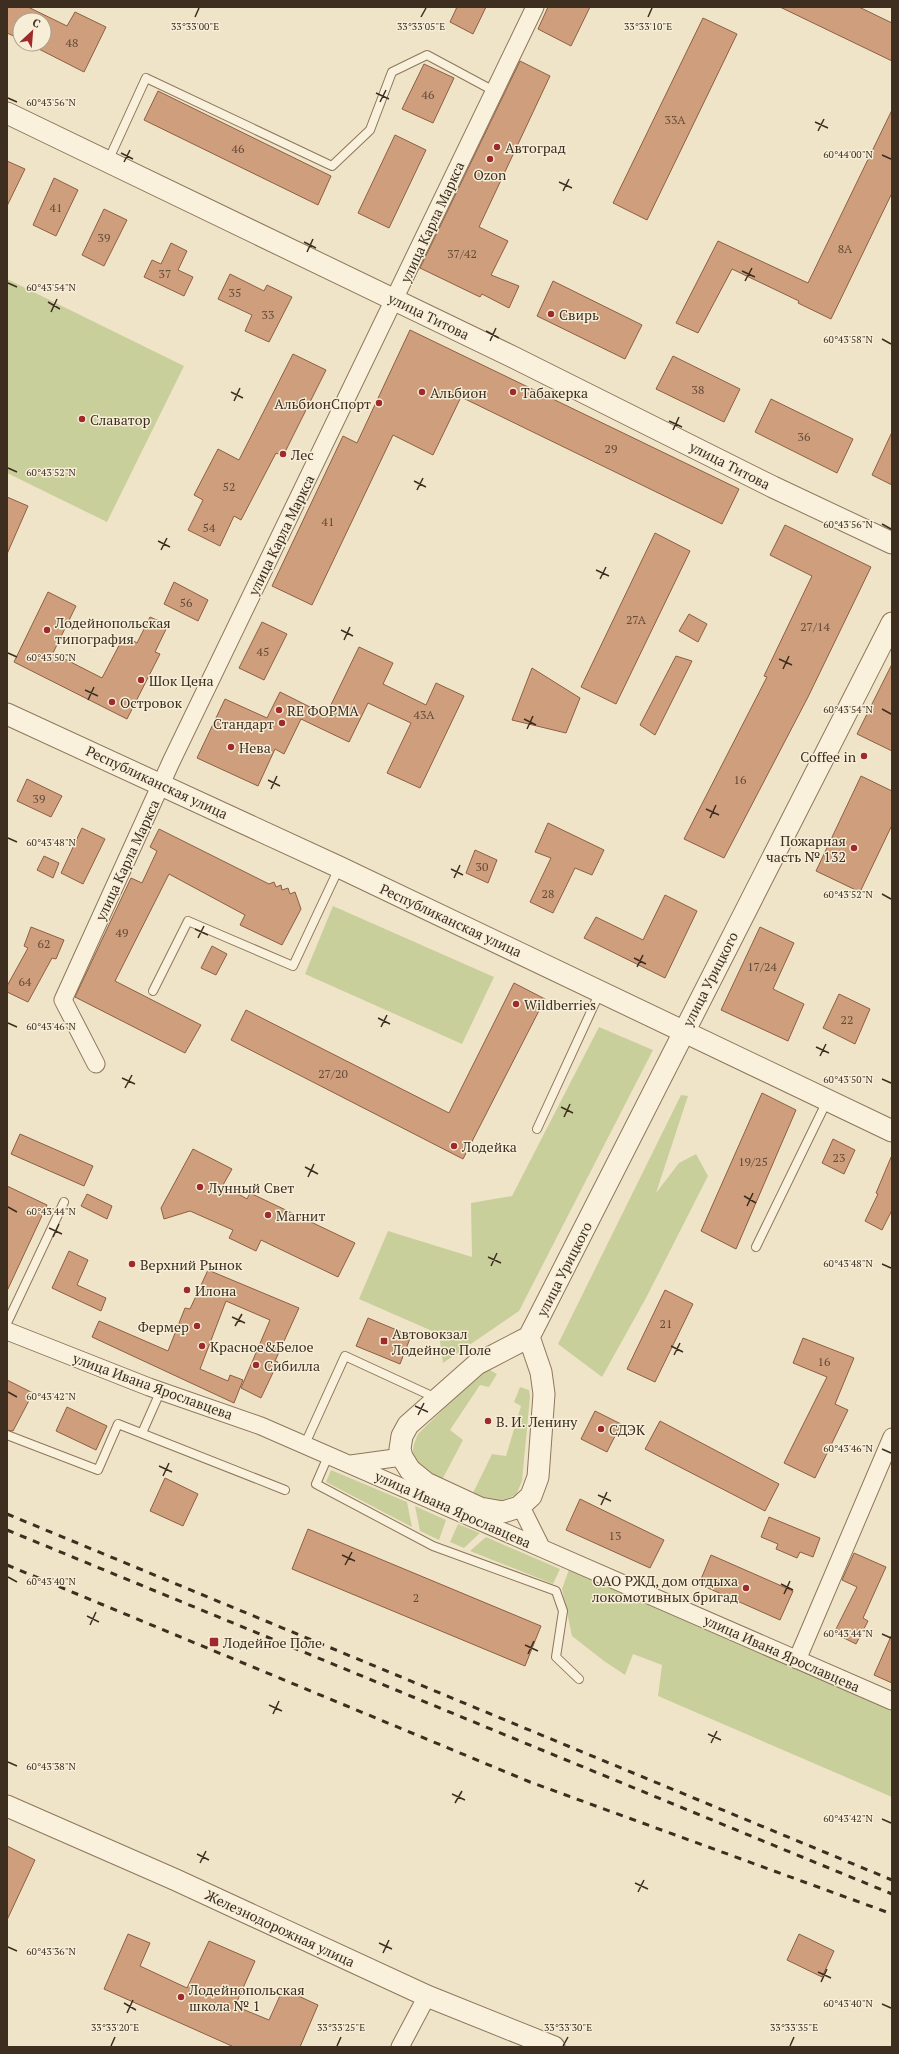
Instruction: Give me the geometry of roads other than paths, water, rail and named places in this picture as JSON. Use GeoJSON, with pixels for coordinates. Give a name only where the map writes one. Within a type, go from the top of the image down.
{"type":"FeatureCollection","features":[{"type":"Feature","properties":{"kind":"street","name":"улица Карла Маркса"},"geometry":{"type":"LineString","coordinates":[[96,1064],[63,1000],[171,762],[535,7]]}},
{"type":"Feature","properties":{"kind":"street","name":"улица Титова"},"geometry":{"type":"LineString","coordinates":[[7,113],[395,300],[892,543]]}},
{"type":"Feature","properties":{"kind":"street","name":"улица Урицкого"},"geometry":{"type":"LineString","coordinates":[[529,1337],[892,623]]}},
{"type":"Feature","properties":{"kind":"street","name":"Республиканская улица"},"geometry":{"type":"LineString","coordinates":[[7,714],[162,784],[339,867],[892,1131]]}},
{"type":"Feature","properties":{"kind":"street","name":"улица Ивана Ярославцева"},"geometry":{"type":"LineString","coordinates":[[7,1331],[306,1444],[892,1701]]}},
{"type":"Feature","properties":{"kind":"street"},"geometry":{"type":"LineString","coordinates":[[529,1337],[541,1372],[544,1394],[538,1477],[531,1496],[520,1505],[503,1512],[480,1508],[426,1483],[410,1470],[402,1457],[400,1449],[402,1436],[408,1425],[477,1364],[529,1337]]}},
{"type":"Feature","properties":{"kind":"street"},"geometry":{"type":"LineString","coordinates":[[797,1660],[892,1437]]}},
{"type":"Feature","properties":{"kind":"street"},"geometry":{"type":"LineString","coordinates":[[351,1464],[402,1457]]}},
{"type":"Feature","properties":{"kind":"street"},"geometry":{"type":"LineString","coordinates":[[520,1505],[541,1547]]}},
{"type":"Feature","properties":{"kind":"street","name":"Железнодорожная улица"},"geometry":{"type":"LineString","coordinates":[[7,1806],[176,1880],[427,1996],[554,2047]]}},
{"type":"Feature","properties":{"kind":"street"},"geometry":{"type":"LineString","coordinates":[[400,2047],[427,1996]]}},
{"type":"Feature","properties":{"kind":"lane"},"geometry":{"type":"LineString","coordinates":[[108,161],[146,78],[332,166],[370,130],[392,72],[427,55],[494,91]]}},
{"type":"Feature","properties":{"kind":"lane"},"geometry":{"type":"LineString","coordinates":[[153,991],[188,921],[293,966],[339,867]]}},
{"type":"Feature","properties":{"kind":"lane"},"geometry":{"type":"LineString","coordinates":[[537,1129],[600,991]]}},
{"type":"Feature","properties":{"kind":"lane"},"geometry":{"type":"LineString","coordinates":[[756,1247],[827,1101]]}},
{"type":"Feature","properties":{"kind":"lane"},"geometry":{"type":"LineString","coordinates":[[7,1323],[64,1202]]}},
{"type":"Feature","properties":{"kind":"lane"},"geometry":{"type":"LineString","coordinates":[[306,1444],[345,1356],[437,1398]]}},
{"type":"Feature","properties":{"kind":"lane"},"geometry":{"type":"LineString","coordinates":[[142,1433],[162,1390]]}},
{"type":"Feature","properties":{"kind":"lane"},"geometry":{"type":"LineString","coordinates":[[7,1435],[98,1470],[118,1424],[285,1490]]}},
{"type":"Feature","properties":{"kind":"lane"},"geometry":{"type":"LineString","coordinates":[[329,1454],[316,1484],[433,1546],[556,1591],[563,1611],[556,1657],[579,1679]]}},
{"type":"Feature","properties":{"kind":"railway"},"geometry":{"type":"LineString","coordinates":[[7,1514],[892,1880]]}},
{"type":"Feature","properties":{"kind":"railway"},"geometry":{"type":"LineString","coordinates":[[7,1530],[892,1894]]}},
{"type":"Feature","properties":{"kind":"railway"},"geometry":{"type":"LineString","coordinates":[[7,1565],[530,1782],[892,1914]]}},
{"type":"Feature","properties":{"kind":"place","name":"Автоград"},"geometry":{"type":"Point","coordinates":[497,147]}},
{"type":"Feature","properties":{"kind":"place","name":"Ozon"},"geometry":{"type":"Point","coordinates":[490,159]}},
{"type":"Feature","properties":{"kind":"place","name":"Свирь"},"geometry":{"type":"Point","coordinates":[551,314]}},
{"type":"Feature","properties":{"kind":"place","name":"Альбион"},"geometry":{"type":"Point","coordinates":[422,392]}},
{"type":"Feature","properties":{"kind":"place","name":"Табакерка"},"geometry":{"type":"Point","coordinates":[513,392]}},
{"type":"Feature","properties":{"kind":"place","name":"АльбионСпорт"},"geometry":{"type":"Point","coordinates":[379,403]}},
{"type":"Feature","properties":{"kind":"place","name":"Славатор"},"geometry":{"type":"Point","coordinates":[82,419]}},
{"type":"Feature","properties":{"kind":"place","name":"Лес"},"geometry":{"type":"Point","coordinates":[283,454]}},
{"type":"Feature","properties":{"kind":"place","name":"Лодейнопольская типография"},"geometry":{"type":"Point","coordinates":[47,630]}},
{"type":"Feature","properties":{"kind":"place","name":"Шок Цена"},"geometry":{"type":"Point","coordinates":[141,680]}},
{"type":"Feature","properties":{"kind":"place","name":"Островок"},"geometry":{"type":"Point","coordinates":[112,702]}},
{"type":"Feature","properties":{"kind":"place","name":"RE ФОРМА"},"geometry":{"type":"Point","coordinates":[279,710]}},
{"type":"Feature","properties":{"kind":"place","name":"Стандарт"},"geometry":{"type":"Point","coordinates":[282,723]}},
{"type":"Feature","properties":{"kind":"place","name":"Нева"},"geometry":{"type":"Point","coordinates":[231,747]}},
{"type":"Feature","properties":{"kind":"place","name":"Coffee in"},"geometry":{"type":"Point","coordinates":[864,756]}},
{"type":"Feature","properties":{"kind":"place","name":"Пожарная часть № 132"},"geometry":{"type":"Point","coordinates":[854,848]}},
{"type":"Feature","properties":{"kind":"place","name":"Wildberries"},"geometry":{"type":"Point","coordinates":[516,1004]}},
{"type":"Feature","properties":{"kind":"place","name":"Лодейка"},"geometry":{"type":"Point","coordinates":[454,1146]}},
{"type":"Feature","properties":{"kind":"place","name":"Лунный Свет"},"geometry":{"type":"Point","coordinates":[200,1187]}},
{"type":"Feature","properties":{"kind":"place","name":"Магнит"},"geometry":{"type":"Point","coordinates":[268,1215]}},
{"type":"Feature","properties":{"kind":"place","name":"Верхний Рынок"},"geometry":{"type":"Point","coordinates":[132,1264]}},
{"type":"Feature","properties":{"kind":"place","name":"Илона"},"geometry":{"type":"Point","coordinates":[187,1290]}},
{"type":"Feature","properties":{"kind":"place","name":"Фермер"},"geometry":{"type":"Point","coordinates":[197,1326]}},
{"type":"Feature","properties":{"kind":"place","name":"Автовокзал Лодейное Поле"},"geometry":{"type":"Point","coordinates":[384,1341]}},
{"type":"Feature","properties":{"kind":"place","name":"Красное&Белое"},"geometry":{"type":"Point","coordinates":[202,1346]}},
{"type":"Feature","properties":{"kind":"place","name":"Сибилла"},"geometry":{"type":"Point","coordinates":[256,1365]}},
{"type":"Feature","properties":{"kind":"place","name":"В. И. Ленину"},"geometry":{"type":"Point","coordinates":[488,1421]}},
{"type":"Feature","properties":{"kind":"place","name":"СДЭК"},"geometry":{"type":"Point","coordinates":[601,1429]}},
{"type":"Feature","properties":{"kind":"place","name":"ОАО РЖД, дом отдыха локомотивных бригад"},"geometry":{"type":"Point","coordinates":[746,1588]}},
{"type":"Feature","properties":{"kind":"place","name":"Лодейное Поле"},"geometry":{"type":"Point","coordinates":[214,1642]}},
{"type":"Feature","properties":{"kind":"place","name":"Лодейнопольская школа № 1"},"geometry":{"type":"Point","coordinates":[181,1997]}}]}
